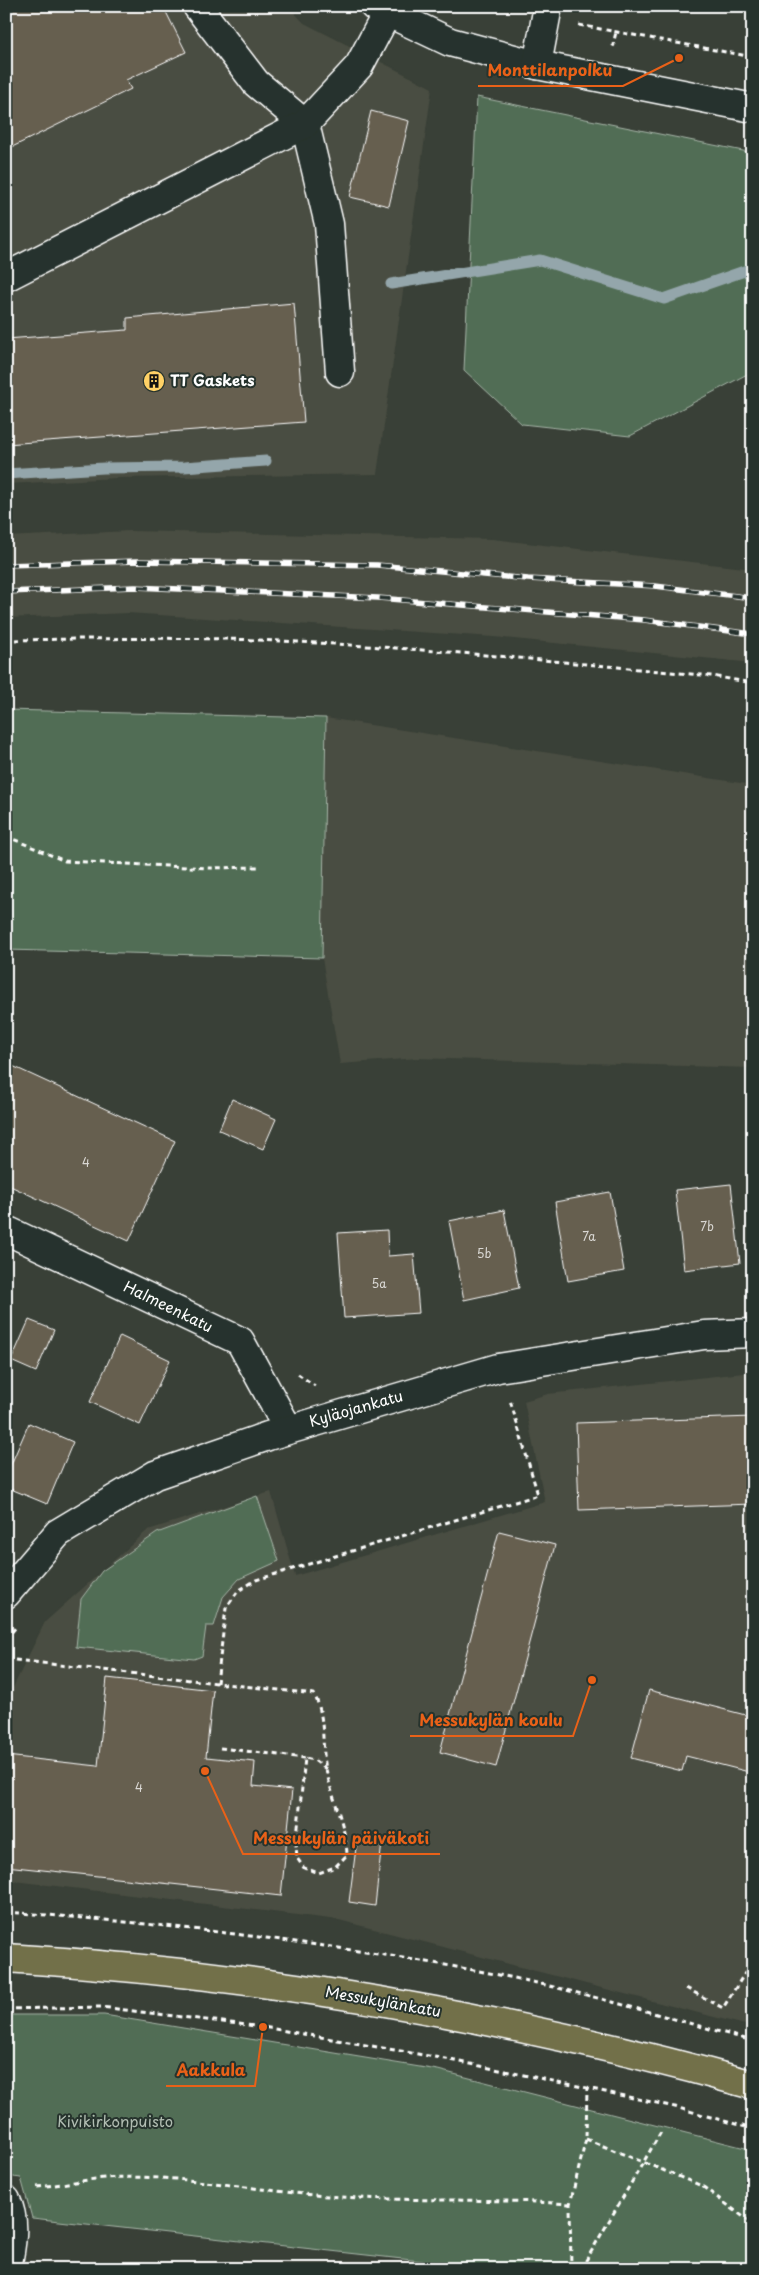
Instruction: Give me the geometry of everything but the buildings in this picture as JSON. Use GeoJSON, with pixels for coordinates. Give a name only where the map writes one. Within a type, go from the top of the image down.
{"type":"FeatureCollection","features":[{"type":"Feature","properties":{"kind":"main road","name":"Messukylänkatu"},"geometry":{"type":"LineString","coordinates":[[6,1958],[60,1961],[210,1976],[346,1996],[508,2025],[682,2065],[753,2085]]}},
{"type":"Feature","properties":{"kind":"street"},"geometry":{"type":"LineString","coordinates":[[197,6],[256,83],[305,124],[330,224],[340,372]]}},
{"type":"Feature","properties":{"kind":"street"},"geometry":{"type":"LineString","coordinates":[[6,277],[305,124],[359,66],[381,10],[450,42],[537,65],[753,108]]}},
{"type":"Feature","properties":{"kind":"street"},"geometry":{"type":"LineString","coordinates":[[537,65],[547,13]]}},
{"type":"Feature","properties":{"kind":"street","name":"Halmeenkatu"},"geometry":{"type":"LineString","coordinates":[[6,1230],[240,1341],[288,1429]]}},
{"type":"Feature","properties":{"kind":"street","name":"Kyläojankatu"},"geometry":{"type":"LineString","coordinates":[[6,1594],[58,1533],[155,1475],[288,1429],[498,1368],[704,1335],[753,1333]]}},
{"type":"Feature","properties":{"kind":"street"},"geometry":{"type":"LineString","coordinates":[[6,2200],[11,2211],[13,2229],[7,2269]]}},
{"type":"Feature","properties":{"kind":"path"},"geometry":{"type":"LineString","coordinates":[[547,13],[753,58]]}},
{"type":"Feature","properties":{"kind":"path"},"geometry":{"type":"LineString","coordinates":[[6,640],[158,639],[295,642],[454,651],[712,676],[753,683]]}},
{"type":"Feature","properties":{"kind":"path"},"geometry":{"type":"LineString","coordinates":[[6,836],[65,861],[208,868],[259,868]]}},
{"type":"Feature","properties":{"kind":"path"},"geometry":{"type":"LineString","coordinates":[[294,1371],[313,1386],[322,1388]]}},
{"type":"Feature","properties":{"kind":"path"},"geometry":{"type":"LineString","coordinates":[[217,1683],[226,1608],[238,1592],[256,1580],[538,1495],[507,1391]]}},
{"type":"Feature","properties":{"kind":"path"},"geometry":{"type":"LineString","coordinates":[[6,1639],[18,1624]]}},
{"type":"Feature","properties":{"kind":"path"},"geometry":{"type":"LineString","coordinates":[[6,1659],[314,1694],[320,1706],[326,1769],[346,1838],[347,1855],[335,1867],[319,1873],[304,1868],[297,1858],[296,1846],[305,1758]]}},
{"type":"Feature","properties":{"kind":"path"},"geometry":{"type":"LineString","coordinates":[[220,1748],[305,1758],[314,1760],[326,1769]]}},
{"type":"Feature","properties":{"kind":"path"},"geometry":{"type":"LineString","coordinates":[[6,1912],[91,1918],[187,1928],[335,1948],[481,1972],[619,2004],[753,2041]]}},
{"type":"Feature","properties":{"kind":"path"},"geometry":{"type":"LineString","coordinates":[[686,1988],[723,2008],[753,1960]]}},
{"type":"Feature","properties":{"kind":"path"},"geometry":{"type":"LineString","coordinates":[[6,2009],[101,2007],[241,2023],[446,2059],[587,2088],[675,2107],[753,2130]]}},
{"type":"Feature","properties":{"kind":"path"},"geometry":{"type":"LineString","coordinates":[[571,2269],[570,2204],[586,2139],[587,2088]]}},
{"type":"Feature","properties":{"kind":"path"},"geometry":{"type":"LineString","coordinates":[[581,2269],[660,2132]]}},
{"type":"Feature","properties":{"kind":"path"},"geometry":{"type":"LineString","coordinates":[[586,2139],[702,2186],[753,2224]]}},
{"type":"Feature","properties":{"kind":"path"},"geometry":{"type":"LineString","coordinates":[[36,2187],[105,2178],[149,2179],[326,2196],[406,2201],[525,2201],[570,2204]]}},
{"type":"Feature","properties":{"kind":"shaded area"},"geometry":{"type":"Polygon","coordinates":[[[6,6],[288,6],[304,23],[432,88],[377,474],[116,478],[6,484],[6,6]]]}},
{"type":"Feature","properties":{"kind":"shaded area"},"geometry":{"type":"Polygon","coordinates":[[[130,531],[492,539],[753,569],[753,663],[494,637],[128,613],[6,618],[6,537],[130,531]]]}},
{"type":"Feature","properties":{"kind":"shaded area"},"geometry":{"type":"Polygon","coordinates":[[[326,718],[753,785],[753,1068],[417,1058],[340,1064],[322,958],[326,718]]]}},
{"type":"Feature","properties":{"kind":"shaded area"},"geometry":{"type":"Polygon","coordinates":[[[753,1372],[753,2027],[339,1920],[6,1880],[6,1702],[45,1622],[148,1530],[271,1492],[295,1576],[545,1502],[524,1401],[548,1394],[753,1372]]]}},
{"type":"Feature","properties":{"kind":"green space"},"geometry":{"type":"Polygon","coordinates":[[[477,97],[753,153],[753,371],[630,436],[522,424],[464,370],[477,97]]]}},
{"type":"Feature","properties":{"kind":"green space"},"geometry":{"type":"Polygon","coordinates":[[[6,710],[326,718],[322,958],[6,950],[6,710]]]}},
{"type":"Feature","properties":{"kind":"green space"},"geometry":{"type":"Polygon","coordinates":[[[257,1496],[279,1561],[239,1579],[223,1597],[214,1626],[206,1626],[202,1656],[194,1659],[76,1647],[81,1599],[102,1571],[157,1533],[257,1496]]]}},
{"type":"Feature","properties":{"kind":"green space","name":"Kivikirkonpuisto"},"geometry":{"type":"Polygon","coordinates":[[[6,2015],[104,2015],[438,2070],[753,2150],[753,2269],[493,2269],[32,2218],[21,2178],[6,2176],[6,2015]]]}},
{"type":"Feature","properties":{"kind":"waterway"},"geometry":{"type":"LineString","coordinates":[[391,284],[540,260],[664,299],[753,268]]}},
{"type":"Feature","properties":{"kind":"waterway"},"geometry":{"type":"LineString","coordinates":[[6,474],[104,468],[184,467],[266,461]]}},
{"type":"Feature","properties":{"kind":"railway"},"geometry":{"type":"LineString","coordinates":[[6,565],[138,561],[377,565],[528,579],[655,586],[753,598]]}},
{"type":"Feature","properties":{"kind":"railway"},"geometry":{"type":"LineString","coordinates":[[6,592],[135,587],[378,598],[644,620],[753,634]]}},
{"type":"Feature","properties":{"kind":"place","name":"Monttilanpolku"},"geometry":{"type":"Point","coordinates":[679,58]}},
{"type":"Feature","properties":{"kind":"place","name":"TT Gaskets"},"geometry":{"type":"Point","coordinates":[154,381]}},
{"type":"Feature","properties":{"kind":"place","name":"Messukylän koulu"},"geometry":{"type":"Point","coordinates":[592,1680]}},
{"type":"Feature","properties":{"kind":"place","name":"Messukylän päiväkoti"},"geometry":{"type":"Point","coordinates":[205,1771]}},
{"type":"Feature","properties":{"kind":"place","name":"Aakkula"},"geometry":{"type":"Point","coordinates":[263,2027]}}]}
